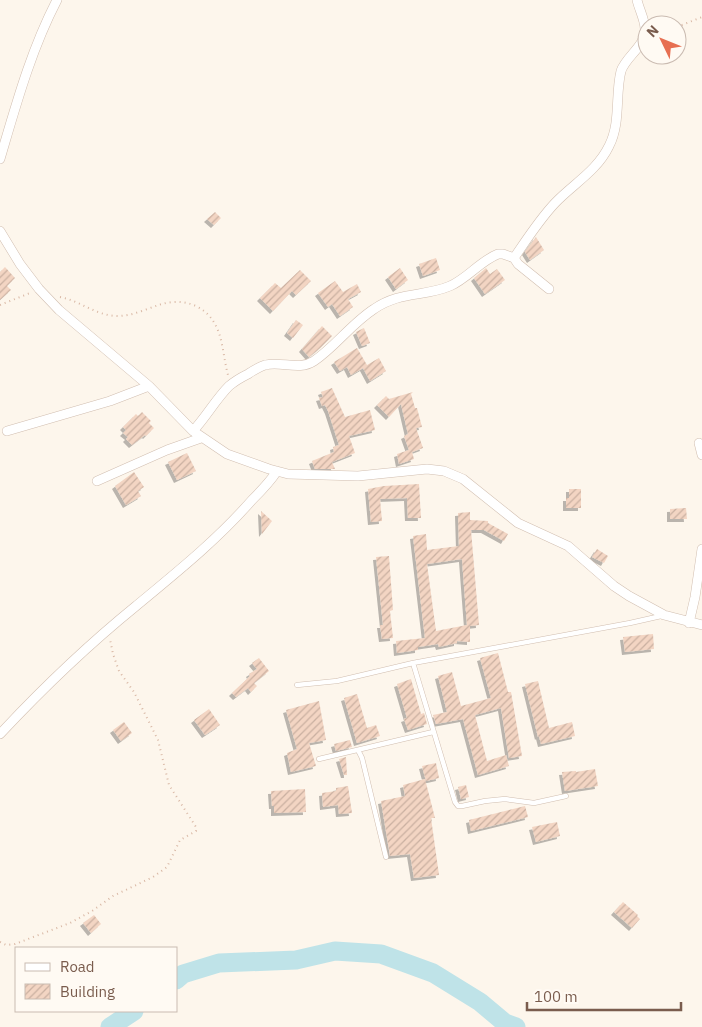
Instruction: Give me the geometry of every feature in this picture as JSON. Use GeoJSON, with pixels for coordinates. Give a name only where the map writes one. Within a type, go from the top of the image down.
{"type":"FeatureCollection","features":[{"type":"Feature","properties":{"kind":"street"},"geometry":{"type":"LineString","coordinates":[[0,159],[24,80],[45,23],[57,0]]}},
{"type":"Feature","properties":{"kind":"street"},"geometry":{"type":"LineString","coordinates":[[514,258],[535,226],[556,202],[601,160],[610,144],[614,130],[622,70],[644,38],[645,29],[637,0]]}},
{"type":"Feature","properties":{"kind":"street"},"geometry":{"type":"LineString","coordinates":[[1,232],[20,264],[46,297],[70,320],[149,386],[201,438],[227,454],[288,474],[336,477],[427,469],[444,471],[462,479],[518,523],[568,546],[614,586],[643,604],[664,615],[702,625]]}},
{"type":"Feature","properties":{"kind":"street"},"geometry":{"type":"LineString","coordinates":[[193,431],[207,416],[230,385],[259,367],[279,364],[304,366],[324,354],[354,324],[375,308],[392,299],[449,286],[498,254],[514,258],[518,264],[549,288]]}},
{"type":"Feature","properties":{"kind":"street"},"geometry":{"type":"LineString","coordinates":[[7,431],[110,401],[149,386]]}},
{"type":"Feature","properties":{"kind":"street"},"geometry":{"type":"LineString","coordinates":[[97,480],[167,450],[201,438]]}},
{"type":"Feature","properties":{"kind":"street"},"geometry":{"type":"LineString","coordinates":[[699,443],[702,455]]}},
{"type":"Feature","properties":{"kind":"street"},"geometry":{"type":"LineString","coordinates":[[0,734],[30,702],[109,630],[197,557],[238,517],[277,471]]}},
{"type":"Feature","properties":{"kind":"street"},"geometry":{"type":"LineString","coordinates":[[689,623],[702,549]]}},
{"type":"Feature","properties":{"kind":"lane"},"geometry":{"type":"LineString","coordinates":[[297,685],[337,681],[414,663],[664,615]]}},
{"type":"Feature","properties":{"kind":"lane"},"geometry":{"type":"LineString","coordinates":[[414,663],[432,732],[452,794],[458,806],[505,798],[534,803],[566,796]]}},
{"type":"Feature","properties":{"kind":"lane"},"geometry":{"type":"LineString","coordinates":[[319,758],[432,732]]}},
{"type":"Feature","properties":{"kind":"lane"},"geometry":{"type":"LineString","coordinates":[[358,750],[386,856]]}},
{"type":"Feature","properties":{"kind":"path"},"geometry":{"type":"LineString","coordinates":[[687,23],[702,17]]}},
{"type":"Feature","properties":{"kind":"path"},"geometry":{"type":"LineString","coordinates":[[0,305],[39,289]]}},
{"type":"Feature","properties":{"kind":"path"},"geometry":{"type":"LineString","coordinates":[[46,297],[56,296],[72,300],[98,313],[111,316],[132,314],[172,302],[184,302],[198,308],[210,315],[218,328],[230,385]]}},
{"type":"Feature","properties":{"kind":"path"},"geometry":{"type":"LineString","coordinates":[[0,942],[6,945],[14,944],[70,923],[92,911],[113,896],[153,877],[167,867],[180,840],[196,832],[196,827],[169,785],[158,740],[134,692],[119,670],[113,654],[109,630]]}},
{"type":"Feature","properties":{"kind":"building"},"geometry":{"type":"Polygon","coordinates":[[[215,212],[221,218],[214,225],[207,219],[215,212]]]}},
{"type":"Feature","properties":{"kind":"building"},"geometry":{"type":"Polygon","coordinates":[[[536,237],[544,250],[530,260],[525,252],[536,237]]]}},
{"type":"Feature","properties":{"kind":"building"},"geometry":{"type":"Polygon","coordinates":[[[436,258],[440,270],[423,276],[419,264],[436,258]]]}},
{"type":"Feature","properties":{"kind":"building"},"geometry":{"type":"Polygon","coordinates":[[[5,267],[15,278],[7,286],[11,290],[0,300],[0,272],[5,267]]]}},
{"type":"Feature","properties":{"kind":"building"},"geometry":{"type":"Polygon","coordinates":[[[400,268],[408,280],[396,289],[388,277],[400,268]]]}},
{"type":"Feature","properties":{"kind":"building"},"geometry":{"type":"Polygon","coordinates":[[[486,268],[490,274],[497,269],[505,280],[485,294],[474,278],[486,268]]]}},
{"type":"Feature","properties":{"kind":"building"},"geometry":{"type":"Polygon","coordinates":[[[300,270],[311,281],[296,295],[292,291],[273,311],[260,298],[275,283],[281,288],[300,270]]]}},
{"type":"Feature","properties":{"kind":"building"},"geometry":{"type":"Polygon","coordinates":[[[335,281],[343,292],[357,284],[361,292],[348,299],[353,307],[340,316],[332,304],[328,307],[318,293],[335,281]]]}},
{"type":"Feature","properties":{"kind":"building"},"geometry":{"type":"Polygon","coordinates":[[[296,320],[303,325],[293,338],[287,333],[296,320]]]}},
{"type":"Feature","properties":{"kind":"building"},"geometry":{"type":"Polygon","coordinates":[[[322,326],[332,336],[309,357],[302,349],[322,326]]]}},
{"type":"Feature","properties":{"kind":"building"},"geometry":{"type":"Polygon","coordinates":[[[364,328],[370,343],[362,346],[356,332],[364,328]]]}},
{"type":"Feature","properties":{"kind":"building"},"geometry":{"type":"Polygon","coordinates":[[[357,348],[367,365],[379,358],[386,371],[370,381],[363,368],[351,375],[347,367],[340,371],[334,362],[357,348]]]}},
{"type":"Feature","properties":{"kind":"building"},"geometry":{"type":"Polygon","coordinates":[[[332,388],[345,417],[370,410],[375,430],[349,436],[355,453],[332,462],[335,469],[315,469],[312,461],[334,452],[333,447],[339,445],[328,411],[325,405],[322,406],[319,398],[323,397],[321,392],[332,388]]]}},
{"type":"Feature","properties":{"kind":"building"},"geometry":{"type":"Polygon","coordinates":[[[413,392],[411,394],[422,427],[416,428],[423,448],[412,452],[414,459],[399,464],[397,454],[409,450],[404,436],[408,434],[401,404],[389,417],[377,405],[386,396],[389,399],[413,392]]]}},
{"type":"Feature","properties":{"kind":"building"},"geometry":{"type":"Polygon","coordinates":[[[142,412],[151,421],[149,423],[154,428],[132,445],[126,439],[128,437],[123,433],[126,430],[123,427],[136,414],[138,416],[142,412]]]}},
{"type":"Feature","properties":{"kind":"building"},"geometry":{"type":"Polygon","coordinates":[[[187,453],[196,471],[177,480],[168,462],[187,453]]]}},
{"type":"Feature","properties":{"kind":"building"},"geometry":{"type":"Polygon","coordinates":[[[134,472],[144,487],[138,491],[141,496],[126,505],[115,486],[134,472]]]}},
{"type":"Feature","properties":{"kind":"building"},"geometry":{"type":"Polygon","coordinates":[[[419,484],[421,518],[408,518],[407,498],[380,499],[382,521],[371,522],[368,489],[419,484]]]}},
{"type":"Feature","properties":{"kind":"building"},"geometry":{"type":"Polygon","coordinates":[[[569,489],[581,489],[581,508],[566,508],[566,498],[569,498],[569,489]]]}},
{"type":"Feature","properties":{"kind":"building"},"geometry":{"type":"Polygon","coordinates":[[[686,508],[687,519],[670,519],[670,509],[686,508]]]}},
{"type":"Feature","properties":{"kind":"building"},"geometry":{"type":"Polygon","coordinates":[[[261,511],[272,521],[262,534],[261,511]]]}},
{"type":"Feature","properties":{"kind":"building"},"geometry":{"type":"Polygon","coordinates":[[[470,512],[470,520],[488,521],[488,523],[508,534],[504,541],[484,530],[471,530],[479,625],[470,626],[470,642],[457,641],[457,643],[439,647],[438,644],[418,647],[418,650],[397,653],[396,641],[425,638],[413,536],[426,534],[427,550],[459,546],[458,513],[470,512]],[[462,559],[427,564],[436,631],[467,625],[462,559]]]}},
{"type":"Feature","properties":{"kind":"building"},"geometry":{"type":"Polygon","coordinates":[[[597,549],[608,556],[604,563],[592,557],[597,549]]]}},
{"type":"Feature","properties":{"kind":"building"},"geometry":{"type":"Polygon","coordinates":[[[389,556],[393,610],[390,611],[393,638],[382,639],[380,625],[383,625],[376,557],[389,556]]]}},
{"type":"Feature","properties":{"kind":"building"},"geometry":{"type":"Polygon","coordinates":[[[653,634],[654,649],[625,652],[623,637],[653,634]]]}},
{"type":"Feature","properties":{"kind":"building"},"geometry":{"type":"Polygon","coordinates":[[[498,653],[508,692],[511,692],[522,756],[509,758],[501,708],[475,715],[487,761],[506,755],[509,766],[478,775],[463,719],[436,724],[433,715],[447,712],[438,676],[452,672],[461,706],[491,698],[480,658],[498,653]]]}},
{"type":"Feature","properties":{"kind":"building"},"geometry":{"type":"Polygon","coordinates":[[[259,658],[269,671],[254,683],[257,686],[251,692],[248,688],[236,697],[232,693],[250,676],[249,674],[257,669],[252,663],[259,658]]]}},
{"type":"Feature","properties":{"kind":"building"},"geometry":{"type":"Polygon","coordinates":[[[411,679],[421,714],[424,713],[427,724],[408,730],[404,719],[407,718],[397,684],[411,679]]]}},
{"type":"Feature","properties":{"kind":"building"},"geometry":{"type":"Polygon","coordinates":[[[538,681],[549,728],[572,722],[575,736],[541,744],[525,684],[538,681]]]}},
{"type":"Feature","properties":{"kind":"building"},"geometry":{"type":"Polygon","coordinates":[[[357,694],[367,728],[376,725],[380,736],[357,743],[344,698],[357,694]]]}},
{"type":"Feature","properties":{"kind":"building"},"geometry":{"type":"Polygon","coordinates":[[[319,701],[326,740],[309,743],[316,766],[291,772],[287,753],[297,749],[286,710],[319,701]]]}},
{"type":"Feature","properties":{"kind":"building"},"geometry":{"type":"Polygon","coordinates":[[[209,709],[220,725],[205,735],[194,720],[209,709]]]}},
{"type":"Feature","properties":{"kind":"building"},"geometry":{"type":"Polygon","coordinates":[[[124,722],[132,733],[121,741],[113,730],[124,722]]]}},
{"type":"Feature","properties":{"kind":"building"},"geometry":{"type":"Polygon","coordinates":[[[350,740],[352,747],[336,751],[334,744],[350,740]]]}},
{"type":"Feature","properties":{"kind":"building"},"geometry":{"type":"Polygon","coordinates":[[[346,757],[347,775],[344,775],[339,759],[346,757]]]}},
{"type":"Feature","properties":{"kind":"building"},"geometry":{"type":"Polygon","coordinates":[[[436,763],[439,778],[426,781],[422,766],[436,763]]]}},
{"type":"Feature","properties":{"kind":"building"},"geometry":{"type":"Polygon","coordinates":[[[595,769],[598,786],[565,791],[562,772],[595,769]]]}},
{"type":"Feature","properties":{"kind":"building"},"geometry":{"type":"Polygon","coordinates":[[[425,779],[435,818],[431,818],[439,875],[414,878],[410,854],[390,856],[381,801],[405,796],[403,785],[425,779]]]}},
{"type":"Feature","properties":{"kind":"building"},"geometry":{"type":"Polygon","coordinates":[[[466,785],[469,797],[461,799],[458,787],[466,785]]]}},
{"type":"Feature","properties":{"kind":"building"},"geometry":{"type":"Polygon","coordinates":[[[348,786],[352,813],[339,814],[338,805],[323,807],[322,793],[336,791],[336,788],[348,786]]]}},
{"type":"Feature","properties":{"kind":"building"},"geometry":{"type":"Polygon","coordinates":[[[305,789],[306,812],[274,813],[271,791],[305,789]]]}},
{"type":"Feature","properties":{"kind":"building"},"geometry":{"type":"Polygon","coordinates":[[[525,806],[528,817],[471,831],[469,820],[525,806]]]}},
{"type":"Feature","properties":{"kind":"building"},"geometry":{"type":"Polygon","coordinates":[[[557,822],[560,836],[536,842],[532,827],[557,822]]]}},
{"type":"Feature","properties":{"kind":"building"},"geometry":{"type":"Polygon","coordinates":[[[623,902],[640,919],[632,928],[614,912],[623,902]]]}},
{"type":"Feature","properties":{"kind":"building"},"geometry":{"type":"Polygon","coordinates":[[[94,915],[101,924],[91,933],[83,923],[94,915]]]}},
{"type":"Feature","properties":{"kind":"waterway"},"geometry":{"type":"LineString","coordinates":[[178,978],[183,974],[219,963],[296,960],[335,951],[381,954],[433,973],[480,1002],[505,1023],[516,1027]]}},
{"type":"Feature","properties":{"kind":"waterway"},"geometry":{"type":"LineString","coordinates":[[110,1027],[132,1012]]}}]}
